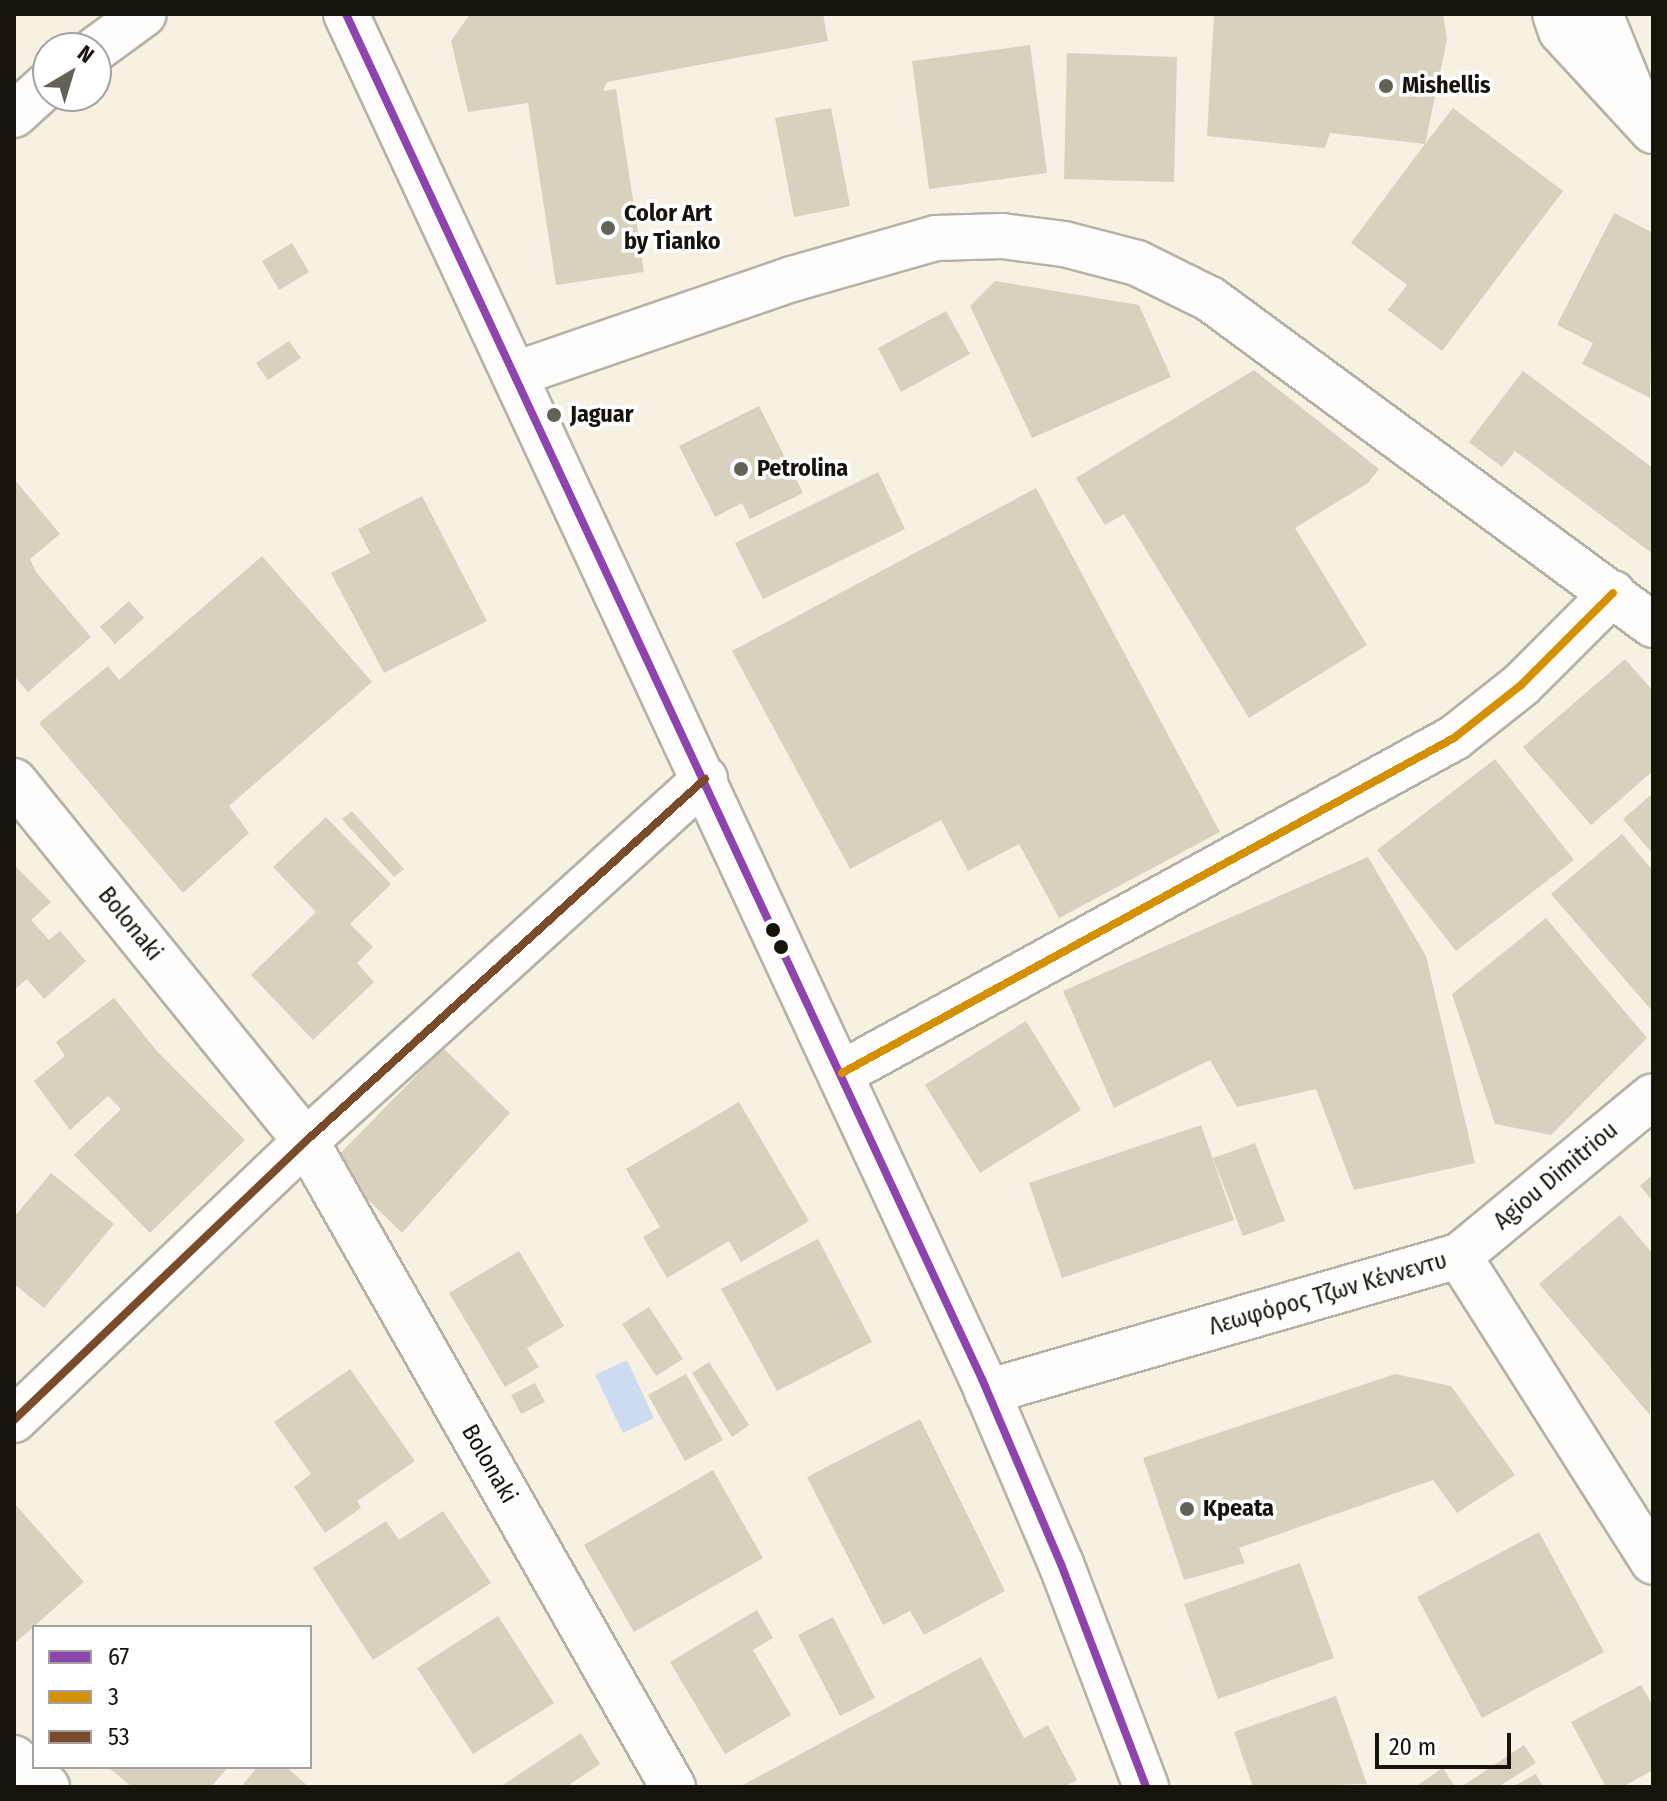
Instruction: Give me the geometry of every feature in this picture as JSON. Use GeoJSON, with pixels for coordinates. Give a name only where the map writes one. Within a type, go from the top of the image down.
{"type":"FeatureCollection","features":[{"type":"Feature","properties":{"kind":"street"},"geometry":{"type":"LineString","coordinates":[[112,37],[144,14]]}},
{"type":"Feature","properties":{"kind":"street"},"geometry":{"type":"LineString","coordinates":[[346,14],[842,1073],[987,1392],[1061,1564],[1146,1787]]}},
{"type":"Feature","properties":{"kind":"street"},"geometry":{"type":"LineString","coordinates":[[1555,14],[1561,31],[1651,130]]}},
{"type":"Feature","properties":{"kind":"street"},"geometry":{"type":"LineString","coordinates":[[1600,14],[1651,130]]}},
{"type":"Feature","properties":{"kind":"street"},"geometry":{"type":"LineString","coordinates":[[14,115],[32,99]]}},
{"type":"Feature","properties":{"kind":"street"},"geometry":{"type":"LineString","coordinates":[[516,374],[792,279],[936,238],[1002,236],[1064,244],[1137,263],[1210,299],[1653,625]]}},
{"type":"Feature","properties":{"kind":"street"},"geometry":{"type":"LineString","coordinates":[[842,1073],[1454,738],[1521,685],[1613,593]]}},
{"type":"Feature","properties":{"kind":"street"},"geometry":{"type":"LineString","coordinates":[[14,1420],[306,1141],[705,779]]}},
{"type":"Feature","properties":{"kind":"street","name":"Bolonaki"},"geometry":{"type":"LineString","coordinates":[[14,781],[306,1141],[673,1787]]}},
{"type":"Feature","properties":{"kind":"street","name":"Agiou Dimitriou"},"geometry":{"type":"LineString","coordinates":[[1459,1256],[1653,1096]]}},
{"type":"Feature","properties":{"kind":"street","name":"Λεωφόρος Τζων Κέννεντυ"},"geometry":{"type":"LineString","coordinates":[[987,1392],[1459,1256],[1653,1562]]}},
{"type":"Feature","properties":{"kind":"street"},"geometry":{"type":"LineString","coordinates":[[14,1758],[47,1787]]}},
{"type":"Feature","properties":{"kind":"water"},"geometry":{"type":"Polygon","coordinates":[[[627,1360],[654,1418],[623,1433],[595,1375],[627,1360]]]}},
{"type":"Feature","properties":{"kind":"building"},"geometry":{"type":"Polygon","coordinates":[[[470,14],[823,14],[828,41],[607,82],[603,91],[616,89],[644,272],[556,285],[528,103],[468,112],[451,41],[470,14]]]}},
{"type":"Feature","properties":{"kind":"building"},"geometry":{"type":"Polygon","coordinates":[[[1214,14],[1443,14],[1447,40],[1425,144],[1330,133],[1325,148],[1207,136],[1214,14]]]}},
{"type":"Feature","properties":{"kind":"building"},"geometry":{"type":"Polygon","coordinates":[[[1030,45],[1047,173],[929,189],[912,61],[1030,45]]]}},
{"type":"Feature","properties":{"kind":"building"},"geometry":{"type":"Polygon","coordinates":[[[1067,53],[1177,57],[1174,182],[1064,179],[1067,53]]]}},
{"type":"Feature","properties":{"kind":"building"},"geometry":{"type":"Polygon","coordinates":[[[831,108],[850,206],[794,217],[775,118],[831,108]]]}},
{"type":"Feature","properties":{"kind":"building"},"geometry":{"type":"Polygon","coordinates":[[[1453,108],[1563,191],[1442,351],[1388,310],[1407,285],[1351,243],[1453,108]]]}},
{"type":"Feature","properties":{"kind":"building"},"geometry":{"type":"Polygon","coordinates":[[[1614,213],[1653,233],[1650,398],[1582,364],[1593,343],[1557,325],[1614,213]]]}},
{"type":"Feature","properties":{"kind":"building"},"geometry":{"type":"Polygon","coordinates":[[[292,243],[309,272],[279,290],[262,261],[292,243]]]}},
{"type":"Feature","properties":{"kind":"building"},"geometry":{"type":"Polygon","coordinates":[[[995,281],[1139,305],[1171,377],[1032,438],[970,306],[995,281]]]}},
{"type":"Feature","properties":{"kind":"building"},"geometry":{"type":"Polygon","coordinates":[[[946,311],[970,354],[901,392],[878,348],[946,311]]]}},
{"type":"Feature","properties":{"kind":"building"},"geometry":{"type":"Polygon","coordinates":[[[289,341],[301,358],[268,380],[256,363],[289,341]]]}},
{"type":"Feature","properties":{"kind":"building"},"geometry":{"type":"Polygon","coordinates":[[[1254,370],[1379,469],[1368,483],[1295,528],[1367,645],[1249,718],[1124,514],[1105,525],[1076,478],[1254,370]]]}},
{"type":"Feature","properties":{"kind":"building"},"geometry":{"type":"Polygon","coordinates":[[[1523,371],[1653,468],[1653,554],[1515,451],[1502,467],[1469,442],[1523,371]]]}},
{"type":"Feature","properties":{"kind":"building","name":"Petrolina"},"geometry":{"type":"Polygon","coordinates":[[[759,406],[803,493],[750,519],[742,503],[715,517],[679,446],[759,406]]]}},
{"type":"Feature","properties":{"kind":"building"},"geometry":{"type":"Polygon","coordinates":[[[878,472],[905,529],[763,599],[735,543],[878,472]]]}},
{"type":"Feature","properties":{"kind":"building"},"geometry":{"type":"Polygon","coordinates":[[[14,479],[60,534],[30,559],[36,572],[91,637],[28,692],[14,676],[14,479]]]}},
{"type":"Feature","properties":{"kind":"building"},"geometry":{"type":"Polygon","coordinates":[[[1036,488],[1220,832],[1059,918],[1019,844],[968,871],[941,820],[850,869],[732,651],[1036,488]]]}},
{"type":"Feature","properties":{"kind":"building"},"geometry":{"type":"Polygon","coordinates":[[[422,496],[487,621],[384,673],[331,573],[370,553],[358,529],[422,496]]]}},
{"type":"Feature","properties":{"kind":"building"},"geometry":{"type":"Polygon","coordinates":[[[262,556],[372,682],[229,806],[249,833],[183,893],[39,723],[108,666],[119,680],[262,556]]]}},
{"type":"Feature","properties":{"kind":"building"},"geometry":{"type":"Polygon","coordinates":[[[129,601],[144,618],[115,644],[100,627],[129,601]]]}},
{"type":"Feature","properties":{"kind":"building"},"geometry":{"type":"Polygon","coordinates":[[[1625,659],[1653,691],[1653,771],[1591,825],[1523,747],[1625,659]]]}},
{"type":"Feature","properties":{"kind":"building"},"geometry":{"type":"Polygon","coordinates":[[[1495,759],[1574,860],[1456,951],[1377,850],[1495,759]]]}},
{"type":"Feature","properties":{"kind":"building"},"geometry":{"type":"Polygon","coordinates":[[[1653,793],[1653,854],[1623,819],[1653,793]]]}},
{"type":"Feature","properties":{"kind":"building"},"geometry":{"type":"Polygon","coordinates":[[[352,811],[404,869],[394,877],[342,819],[352,811]]]}},
{"type":"Feature","properties":{"kind":"building"},"geometry":{"type":"Polygon","coordinates":[[[326,817],[391,884],[350,924],[373,947],[357,963],[374,982],[313,1040],[251,975],[316,912],[273,867],[326,817]]]}},
{"type":"Feature","properties":{"kind":"building"},"geometry":{"type":"Polygon","coordinates":[[[1622,834],[1653,871],[1653,1012],[1551,894],[1622,834]]]}},
{"type":"Feature","properties":{"kind":"building"},"geometry":{"type":"Polygon","coordinates":[[[1368,857],[1426,956],[1475,1163],[1354,1190],[1316,1089],[1237,1107],[1210,1060],[1114,1108],[1063,991],[1368,857]]]}},
{"type":"Feature","properties":{"kind":"building"},"geometry":{"type":"Polygon","coordinates":[[[14,865],[51,902],[31,920],[49,940],[60,931],[86,961],[44,999],[27,979],[14,990],[14,865]]]}},
{"type":"Feature","properties":{"kind":"building"},"geometry":{"type":"Polygon","coordinates":[[[1546,918],[1647,1038],[1551,1135],[1495,1124],[1452,994],[1546,918]]]}},
{"type":"Feature","properties":{"kind":"building"},"geometry":{"type":"Polygon","coordinates":[[[114,998],[156,1050],[245,1140],[150,1233],[74,1155],[121,1109],[108,1096],[70,1130],[34,1081],[65,1056],[56,1042],[114,998]]]}},
{"type":"Feature","properties":{"kind":"building"},"geometry":{"type":"Polygon","coordinates":[[[1026,1021],[1081,1110],[980,1173],[925,1085],[1026,1021]]]}},
{"type":"Feature","properties":{"kind":"building"},"geometry":{"type":"Polygon","coordinates":[[[443,1048],[510,1113],[402,1233],[331,1163],[443,1048]]]}},
{"type":"Feature","properties":{"kind":"building"},"geometry":{"type":"Polygon","coordinates":[[[739,1102],[809,1221],[741,1262],[729,1241],[667,1278],[643,1237],[660,1227],[626,1169],[739,1102]]]}},
{"type":"Feature","properties":{"kind":"building"},"geometry":{"type":"Polygon","coordinates":[[[1201,1125],[1234,1220],[1062,1278],[1029,1183],[1201,1125]]]}},
{"type":"Feature","properties":{"kind":"building"},"geometry":{"type":"Polygon","coordinates":[[[1255,1143],[1285,1221],[1243,1236],[1213,1158],[1255,1143]]]}},
{"type":"Feature","properties":{"kind":"building"},"geometry":{"type":"Polygon","coordinates":[[[51,1173],[114,1224],[44,1308],[14,1284],[14,1217],[51,1173]]]}},
{"type":"Feature","properties":{"kind":"building"},"geometry":{"type":"Polygon","coordinates":[[[1653,1174],[1653,1201],[1640,1186],[1653,1174]]]}},
{"type":"Feature","properties":{"kind":"building"},"geometry":{"type":"Polygon","coordinates":[[[1620,1215],[1653,1254],[1650,1415],[1539,1284],[1620,1215]]]}},
{"type":"Feature","properties":{"kind":"building"},"geometry":{"type":"Polygon","coordinates":[[[818,1239],[872,1342],[777,1391],[721,1289],[818,1239]]]}},
{"type":"Feature","properties":{"kind":"building"},"geometry":{"type":"Polygon","coordinates":[[[519,1251],[564,1326],[527,1348],[539,1367],[505,1387],[449,1293],[519,1251]]]}},
{"type":"Feature","properties":{"kind":"building"},"geometry":{"type":"Polygon","coordinates":[[[649,1307],[683,1359],[656,1376],[622,1324],[649,1307]]]}},
{"type":"Feature","properties":{"kind":"building"},"geometry":{"type":"Polygon","coordinates":[[[709,1362],[749,1425],[732,1437],[692,1373],[709,1362]]]}},
{"type":"Feature","properties":{"kind":"building"},"geometry":{"type":"Polygon","coordinates":[[[350,1369],[415,1461],[357,1501],[361,1508],[325,1533],[294,1487],[311,1474],[274,1422],[350,1369]]]}},
{"type":"Feature","properties":{"kind":"building"},"geometry":{"type":"Polygon","coordinates":[[[686,1374],[723,1440],[685,1461],[648,1395],[686,1374]]]}},
{"type":"Feature","properties":{"kind":"building"},"geometry":{"type":"Polygon","coordinates":[[[1395,1374],[1451,1386],[1515,1475],[1457,1513],[1433,1480],[1239,1548],[1245,1563],[1184,1580],[1143,1458],[1395,1374]]]}},
{"type":"Feature","properties":{"kind":"building"},"geometry":{"type":"Polygon","coordinates":[[[535,1383],[545,1402],[521,1414],[511,1395],[535,1383]]]}},
{"type":"Feature","properties":{"kind":"building"},"geometry":{"type":"Polygon","coordinates":[[[920,1419],[1005,1591],[924,1635],[910,1611],[883,1625],[807,1477],[920,1419]]]}},
{"type":"Feature","properties":{"kind":"building"},"geometry":{"type":"Polygon","coordinates":[[[713,1470],[763,1558],[634,1632],[584,1545],[713,1470]]]}},
{"type":"Feature","properties":{"kind":"building"},"geometry":{"type":"Polygon","coordinates":[[[14,1503],[84,1582],[14,1644],[14,1503]]]}},
{"type":"Feature","properties":{"kind":"building"},"geometry":{"type":"Polygon","coordinates":[[[443,1511],[491,1583],[373,1660],[313,1568],[386,1521],[399,1540],[443,1511]]]}},
{"type":"Feature","properties":{"kind":"building"},"geometry":{"type":"Polygon","coordinates":[[[1539,1532],[1604,1652],[1482,1718],[1417,1597],[1539,1532]]]}},
{"type":"Feature","properties":{"kind":"building"},"geometry":{"type":"Polygon","coordinates":[[[1300,1563],[1334,1658],[1218,1699],[1184,1604],[1300,1563]]]}},
{"type":"Feature","properties":{"kind":"building"},"geometry":{"type":"Polygon","coordinates":[[[757,1610],[773,1638],[753,1650],[791,1715],[725,1754],[670,1662],[757,1610]]]}},
{"type":"Feature","properties":{"kind":"building"},"geometry":{"type":"Polygon","coordinates":[[[498,1616],[554,1703],[473,1754],[417,1668],[498,1616]]]}},
{"type":"Feature","properties":{"kind":"building"},"geometry":{"type":"Polygon","coordinates":[[[833,1617],[875,1698],[840,1716],[798,1635],[833,1617]]]}},
{"type":"Feature","properties":{"kind":"building"},"geometry":{"type":"Polygon","coordinates":[[[981,1657],[1024,1738],[1048,1725],[1077,1780],[1064,1787],[739,1787],[981,1657]]]}},
{"type":"Feature","properties":{"kind":"building"},"geometry":{"type":"Polygon","coordinates":[[[1641,1685],[1653,1706],[1653,1770],[1622,1787],[1606,1787],[1571,1722],[1641,1685]]]}},
{"type":"Feature","properties":{"kind":"building"},"geometry":{"type":"Polygon","coordinates":[[[1336,1696],[1367,1784],[1253,1787],[1234,1732],[1336,1696]]]}},
{"type":"Feature","properties":{"kind":"building"},"geometry":{"type":"Polygon","coordinates":[[[581,1733],[600,1764],[566,1787],[500,1787],[581,1733]]]}},
{"type":"Feature","properties":{"kind":"building"},"geometry":{"type":"Polygon","coordinates":[[[1524,1745],[1536,1763],[1498,1787],[1461,1787],[1524,1745]]]}},
{"type":"Feature","properties":{"kind":"building"},"geometry":{"type":"Polygon","coordinates":[[[1443,1768],[1455,1787],[1415,1787],[1443,1768]]]}},
{"type":"Feature","properties":{"kind":"building"},"geometry":{"type":"Polygon","coordinates":[[[110,1769],[226,1769],[211,1787],[132,1787],[110,1769]]]}},
{"type":"Feature","properties":{"kind":"building"},"geometry":{"type":"Polygon","coordinates":[[[255,1769],[288,1769],[309,1787],[241,1787],[255,1769]]]}},
{"type":"Feature","properties":{"kind":"building"},"geometry":{"type":"Polygon","coordinates":[[[1536,1774],[1543,1787],[1512,1787],[1536,1774]]]}},
{"type":"Feature","properties":{"kind":"transit line","name":"67"},"geometry":{"type":"LineString","coordinates":[[346,14],[982,1379],[1061,1564],[1146,1787]]}},
{"type":"Feature","properties":{"kind":"transit line","name":"3"},"geometry":{"type":"LineString","coordinates":[[842,1073],[1454,738],[1521,685],[1613,593]]}},
{"type":"Feature","properties":{"kind":"transit line","name":"53"},"geometry":{"type":"LineString","coordinates":[[14,1420],[306,1141],[705,779]]}},
{"type":"Feature","properties":{"kind":"place","name":"Mishellis"},"geometry":{"type":"Point","coordinates":[1386,86]}},
{"type":"Feature","properties":{"kind":"place","name":"Color Art by Tianko"},"geometry":{"type":"Point","coordinates":[608,228]}},
{"type":"Feature","properties":{"kind":"place","name":"Jaguar"},"geometry":{"type":"Point","coordinates":[554,415]}},
{"type":"Feature","properties":{"kind":"place","name":"Petrolina"},"geometry":{"type":"Point","coordinates":[741,469]}},
{"type":"Feature","properties":{"kind":"place","name":"Kpeata"},"geometry":{"type":"Point","coordinates":[1187,1509]}}]}
